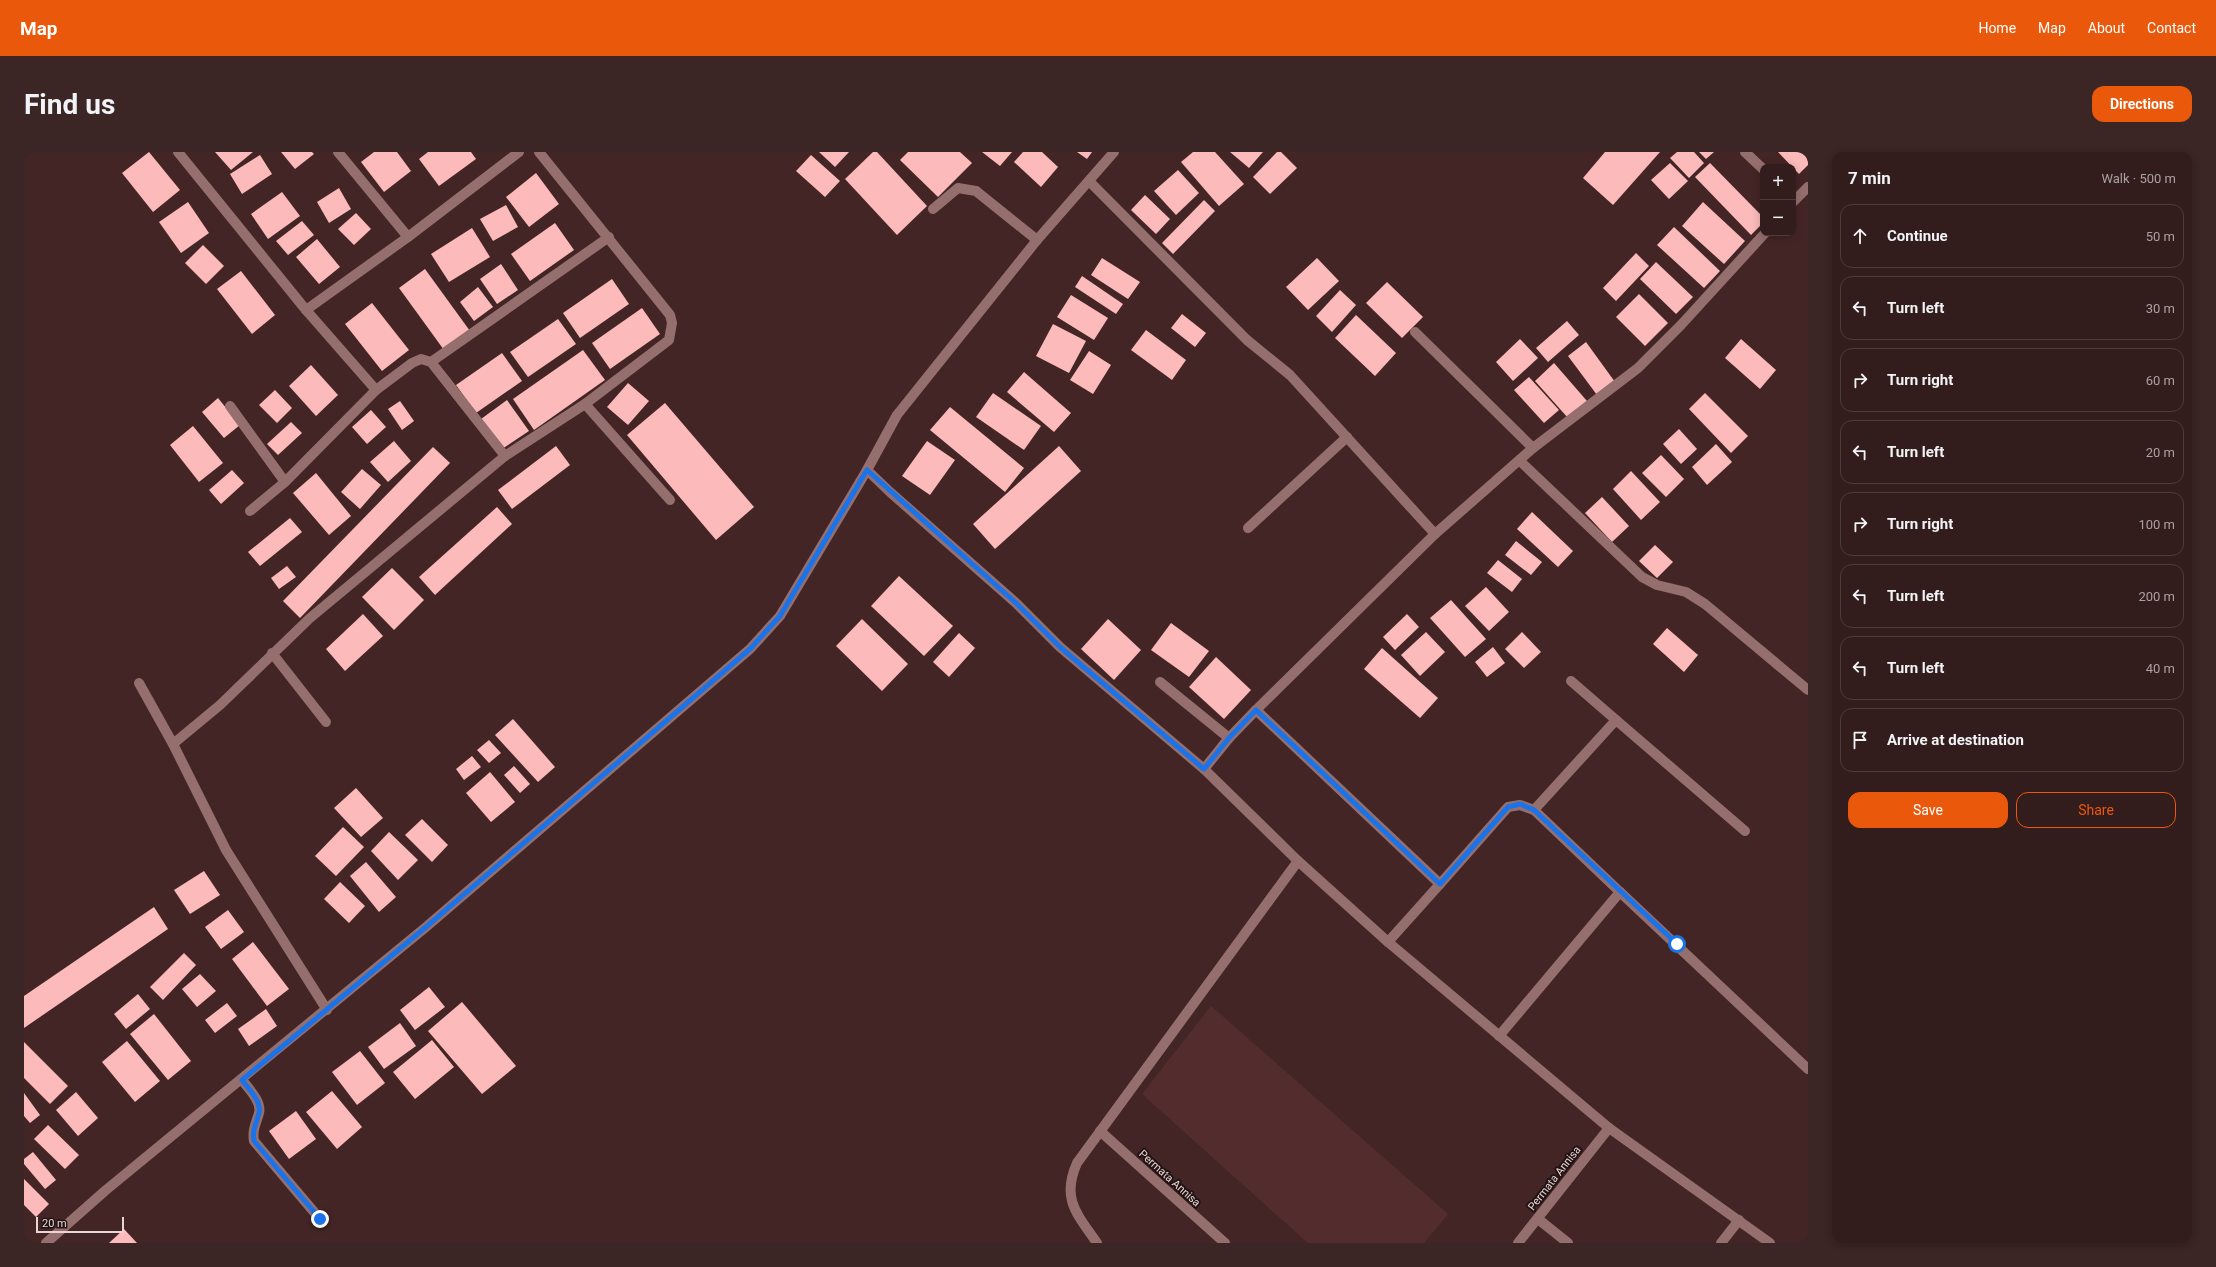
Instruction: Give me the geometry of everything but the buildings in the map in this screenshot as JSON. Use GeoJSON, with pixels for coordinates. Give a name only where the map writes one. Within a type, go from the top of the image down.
{"type":"FeatureCollection","features":[{"type":"Feature","properties":{"kind":"street"},"geometry":{"type":"LineString","coordinates":[[178,152],[306,310],[376,390]]}},
{"type":"Feature","properties":{"kind":"street"},"geometry":{"type":"LineString","coordinates":[[338,152],[408,237]]}},
{"type":"Feature","properties":{"kind":"street"},"geometry":{"type":"LineString","coordinates":[[306,310],[408,237],[520,152]]}},
{"type":"Feature","properties":{"kind":"street"},"geometry":{"type":"LineString","coordinates":[[173,744],[220,705],[310,618],[505,456],[585,404],[663,346],[671,334],[672,323],[670,315],[609,237],[539,152]]}},
{"type":"Feature","properties":{"kind":"street"},"geometry":{"type":"LineString","coordinates":[[46,1243],[106,1190],[327,1010],[469,891],[750,649],[780,616],[867,470],[897,414],[1037,240],[1114,152]]}},
{"type":"Feature","properties":{"kind":"street"},"geometry":{"type":"LineString","coordinates":[[1745,152],[1760,166]]}},
{"type":"Feature","properties":{"kind":"street"},"geometry":{"type":"LineString","coordinates":[[1089,181],[1247,340],[1290,375],[1435,534]]}},
{"type":"Feature","properties":{"kind":"street"},"geometry":{"type":"LineString","coordinates":[[1796,197],[1808,187]]}},
{"type":"Feature","properties":{"kind":"street"},"geometry":{"type":"LineString","coordinates":[[933,209],[958,188],[976,191],[1037,240]]}},
{"type":"Feature","properties":{"kind":"street"},"geometry":{"type":"LineString","coordinates":[[1204,769],[1229,738],[1256,710],[1435,534],[1533,448],[1638,368],[1681,325],[1762,236]]}},
{"type":"Feature","properties":{"kind":"street"},"geometry":{"type":"LineString","coordinates":[[430,362],[609,237]]}},
{"type":"Feature","properties":{"kind":"street"},"geometry":{"type":"LineString","coordinates":[[1415,332],[1533,448]]}},
{"type":"Feature","properties":{"kind":"street"},"geometry":{"type":"LineString","coordinates":[[250,511],[285,482],[376,390],[412,363],[421,359],[430,362],[505,456]]}},
{"type":"Feature","properties":{"kind":"street"},"geometry":{"type":"LineString","coordinates":[[585,404],[670,500]]}},
{"type":"Feature","properties":{"kind":"street"},"geometry":{"type":"LineString","coordinates":[[230,406],[285,482]]}},
{"type":"Feature","properties":{"kind":"street"},"geometry":{"type":"LineString","coordinates":[[1248,528],[1347,437]]}},
{"type":"Feature","properties":{"kind":"street"},"geometry":{"type":"LineString","coordinates":[[1520,461],[1642,577],[1657,585],[1686,592],[1705,604],[1808,690]]}},
{"type":"Feature","properties":{"kind":"street"},"geometry":{"type":"LineString","coordinates":[[867,470],[1016,603],[1060,647],[1204,769],[1298,861],[1388,942],[1609,1128],[1770,1243]]}},
{"type":"Feature","properties":{"kind":"street"},"geometry":{"type":"LineString","coordinates":[[272,654],[326,722]]}},
{"type":"Feature","properties":{"kind":"street"},"geometry":{"type":"LineString","coordinates":[[1571,681],[1745,831]]}},
{"type":"Feature","properties":{"kind":"street"},"geometry":{"type":"LineString","coordinates":[[139,682],[173,744],[226,850],[327,1010]]}},
{"type":"Feature","properties":{"kind":"street"},"geometry":{"type":"LineString","coordinates":[[1160,682],[1229,738]]}},
{"type":"Feature","properties":{"kind":"street"},"geometry":{"type":"LineString","coordinates":[[1256,710],[1440,884]]}},
{"type":"Feature","properties":{"kind":"street"},"geometry":{"type":"LineString","coordinates":[[1534,810],[1616,720]]}},
{"type":"Feature","properties":{"kind":"street"},"geometry":{"type":"LineString","coordinates":[[1388,942],[1508,807],[1520,804],[1534,810],[1808,1069]]}},
{"type":"Feature","properties":{"kind":"street"},"geometry":{"type":"LineString","coordinates":[[1096,1243],[1075,1212],[1070,1178],[1077,1163],[1298,861]]}},
{"type":"Feature","properties":{"kind":"street"},"geometry":{"type":"LineString","coordinates":[[1499,1036],[1620,892]]}},
{"type":"Feature","properties":{"kind":"street"},"geometry":{"type":"LineString","coordinates":[[242,1080],[258,1102],[259,1112],[252,1131],[254,1141],[320,1219]]}},
{"type":"Feature","properties":{"kind":"street","name":"Permata Annisa"},"geometry":{"type":"LineString","coordinates":[[1518,1243],[1609,1128]]}},
{"type":"Feature","properties":{"kind":"street","name":"Permata Annisa"},"geometry":{"type":"LineString","coordinates":[[1100,1132],[1225,1243]]}},
{"type":"Feature","properties":{"kind":"street"},"geometry":{"type":"LineString","coordinates":[[1538,1218],[1568,1243]]}},
{"type":"Feature","properties":{"kind":"street"},"geometry":{"type":"LineString","coordinates":[[1721,1243],[1738,1220]]}},
{"type":"Feature","properties":{"kind":"shaded area"},"geometry":{"type":"Polygon","coordinates":[[[1211,1006],[1448,1214],[1424,1243],[1308,1243],[1142,1094],[1211,1006]]]}},
{"type":"Feature","properties":{"kind":"route"},"geometry":{"type":"LineString","coordinates":[[320,1219],[254,1141],[252,1131],[259,1112],[258,1102],[242,1080],[426,927],[750,649],[780,616],[867,470],[1016,603],[1060,647],[1204,769],[1229,738],[1256,710],[1440,884],[1508,807],[1520,804],[1534,810],[1677,944]]}}]}
